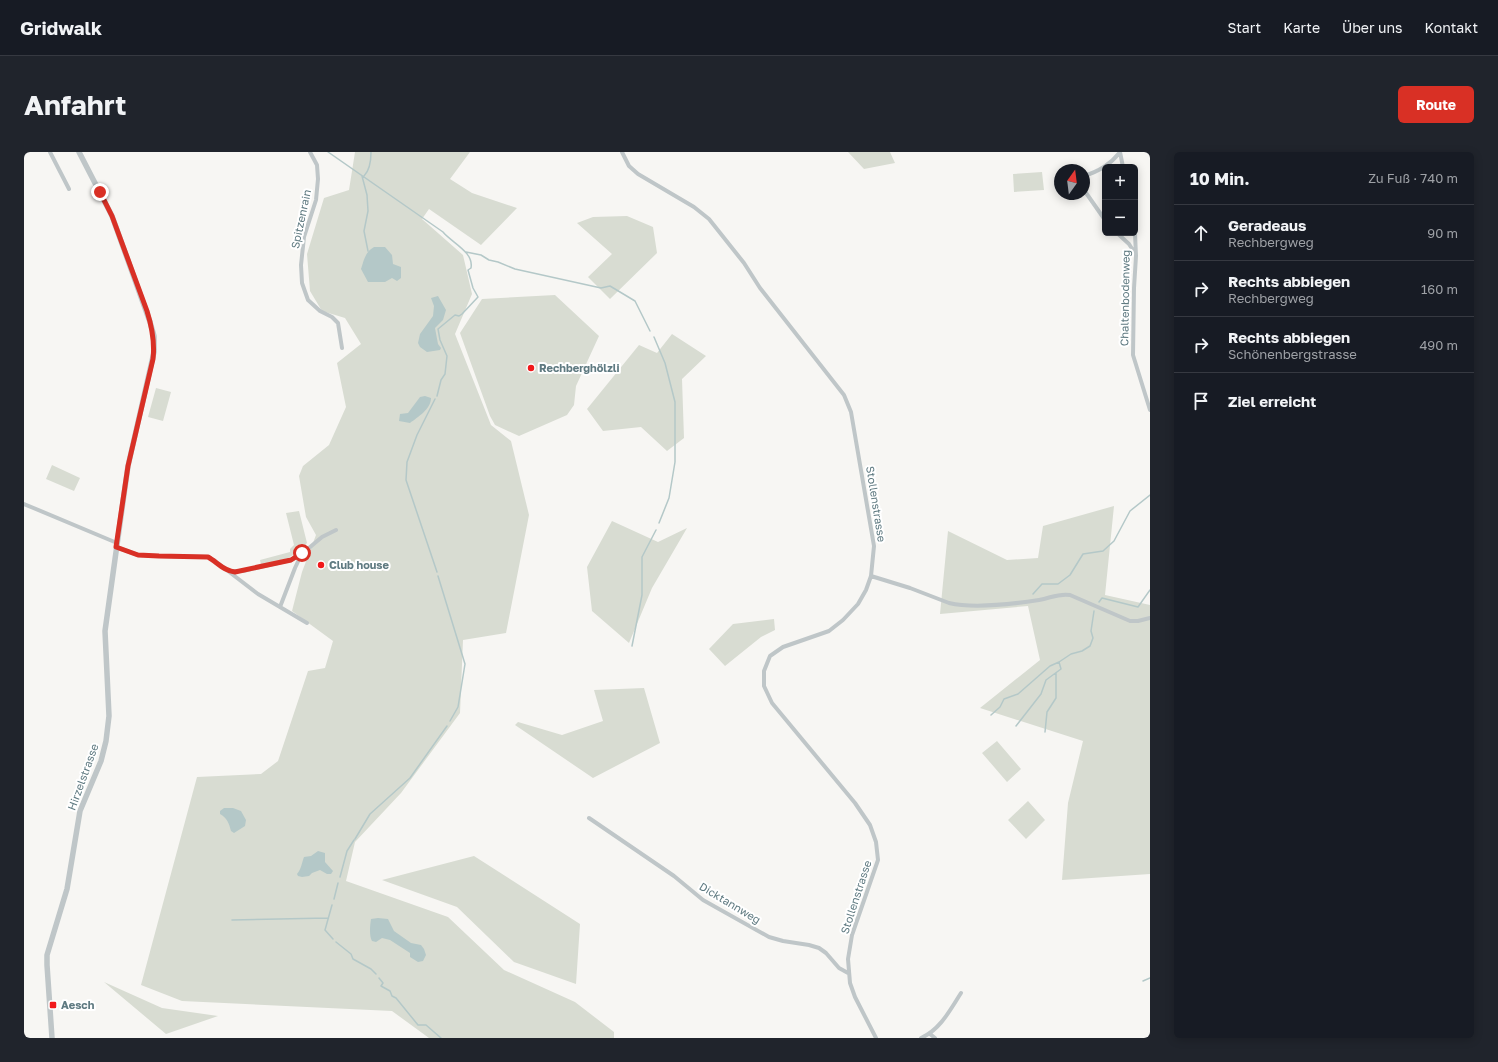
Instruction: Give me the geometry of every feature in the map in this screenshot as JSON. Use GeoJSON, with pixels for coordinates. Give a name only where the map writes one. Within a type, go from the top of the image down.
{"type":"FeatureCollection","features":[{"type":"Feature","properties":{"kind":"street"},"geometry":{"type":"LineString","coordinates":[[50,152],[69,190]]}},
{"type":"Feature","properties":{"kind":"street","name":"Hirzelstrasse"},"geometry":{"type":"LineString","coordinates":[[52,1038],[46,965],[47,955],[67,889],[80,811],[101,760],[106,741],[108,711],[105,631],[131,450],[153,359],[154,336],[147,311],[112,216],[79,152]]}},
{"type":"Feature","properties":{"kind":"street","name":"Spitzenrain"},"geometry":{"type":"LineString","coordinates":[[310,152],[317,165],[318,179],[316,200],[304,237],[301,265],[302,283],[308,300],[320,311],[332,317],[338,323],[342,348]]}},
{"type":"Feature","properties":{"kind":"street","name":"Stollenstrasse"},"geometry":{"type":"LineString","coordinates":[[622,152],[629,166],[638,174],[694,207],[709,219],[744,263],[760,288],[844,395],[851,412],[874,546],[871,576],[866,590],[858,604],[843,620],[829,631],[782,647],[770,656],[764,671],[764,686],[772,703],[855,803],[870,825],[876,842],[878,860],[849,948],[848,959],[848,973],[855,997],[876,1038]]}},
{"type":"Feature","properties":{"kind":"street"},"geometry":{"type":"LineString","coordinates":[[1120,152],[1122,164]]}},
{"type":"Feature","properties":{"kind":"street"},"geometry":{"type":"LineString","coordinates":[[1090,174],[1098,171],[1112,162],[1120,152]]}},
{"type":"Feature","properties":{"kind":"street"},"geometry":{"type":"LineString","coordinates":[[1090,199],[1102,216]]}},
{"type":"Feature","properties":{"kind":"street"},"geometry":{"type":"LineString","coordinates":[[1120,236],[1129,244],[1136,256]]}},
{"type":"Feature","properties":{"kind":"street","name":"Chaltenbodenweg"},"geometry":{"type":"LineString","coordinates":[[1135,236],[1136,256],[1133,355],[1150,410]]}},
{"type":"Feature","properties":{"kind":"street"},"geometry":{"type":"LineString","coordinates":[[24,504],[138,555],[208,557],[258,594],[308,623]]}},
{"type":"Feature","properties":{"kind":"street"},"geometry":{"type":"LineString","coordinates":[[228,571],[242,571],[291,560],[322,537],[336,530]]}},
{"type":"Feature","properties":{"kind":"street"},"geometry":{"type":"LineString","coordinates":[[280,607],[302,553]]}},
{"type":"Feature","properties":{"kind":"street"},"geometry":{"type":"LineString","coordinates":[[871,576],[896,583],[956,605],[987,605],[1042,600],[1062,594],[1070,595],[1130,621],[1150,618]]}},
{"type":"Feature","properties":{"kind":"street","name":"Dicktannweg"},"geometry":{"type":"LineString","coordinates":[[589,818],[674,876],[703,900],[768,936],[783,941],[819,948],[826,953],[839,968],[848,973]]}},
{"type":"Feature","properties":{"kind":"street"},"geometry":{"type":"LineString","coordinates":[[921,1038],[930,1034],[940,1024],[961,993]]}},
{"type":"Feature","properties":{"kind":"street"},"geometry":{"type":"LineString","coordinates":[[930,1034],[935,1038]]}},
{"type":"Feature","properties":{"kind":"shaded area"},"geometry":{"type":"Polygon","coordinates":[[[355,152],[470,152],[450,179],[472,193],[517,208],[481,245],[429,209],[422,219],[463,255],[472,294],[455,334],[491,425],[511,441],[529,515],[506,633],[463,640],[460,713],[401,793],[355,842],[346,881],[448,917],[504,970],[575,1002],[614,1032],[614,1038],[429,1038],[392,1011],[182,1001],[141,985],[197,777],[261,774],[278,761],[308,671],[325,668],[333,641],[292,611],[302,572],[316,535],[306,517],[299,476],[303,466],[329,445],[346,407],[337,363],[361,344],[345,318],[322,311],[310,291],[307,254],[324,198],[349,190],[355,152]]]}},
{"type":"Feature","properties":{"kind":"shaded area"},"geometry":{"type":"Polygon","coordinates":[[[848,152],[890,152],[895,163],[864,169],[848,152]]]}},
{"type":"Feature","properties":{"kind":"shaded area"},"geometry":{"type":"Polygon","coordinates":[[[1042,172],[1044,190],[1014,192],[1013,174],[1042,172]]]}},
{"type":"Feature","properties":{"kind":"shaded area"},"geometry":{"type":"Polygon","coordinates":[[[627,216],[653,227],[657,253],[610,299],[588,277],[612,254],[577,223],[593,217],[627,216]]]}},
{"type":"Feature","properties":{"kind":"shaded area"},"geometry":{"type":"Polygon","coordinates":[[[374,247],[385,247],[392,255],[393,264],[401,267],[401,278],[397,281],[392,278],[385,282],[368,282],[361,269],[364,259],[374,247]]]}},
{"type":"Feature","properties":{"kind":"shaded area"},"geometry":{"type":"Polygon","coordinates":[[[555,295],[599,336],[576,386],[574,405],[567,415],[519,436],[495,425],[490,416],[460,333],[482,299],[555,295]]]}},
{"type":"Feature","properties":{"kind":"shaded area"},"geometry":{"type":"Polygon","coordinates":[[[438,296],[446,310],[443,320],[435,328],[438,344],[441,348],[440,350],[427,352],[420,347],[418,343],[420,334],[433,316],[434,306],[431,298],[438,296]]]}},
{"type":"Feature","properties":{"kind":"shaded area"},"geometry":{"type":"Polygon","coordinates":[[[672,334],[706,356],[682,379],[684,438],[667,451],[641,427],[603,431],[587,409],[639,345],[657,353],[672,334]]]}},
{"type":"Feature","properties":{"kind":"shaded area"},"geometry":{"type":"Polygon","coordinates":[[[156,388],[171,392],[163,421],[148,417],[156,388]]]}},
{"type":"Feature","properties":{"kind":"shaded area"},"geometry":{"type":"Polygon","coordinates":[[[425,396],[431,398],[429,406],[424,412],[410,423],[399,421],[400,414],[408,413],[420,397],[425,396]]]}},
{"type":"Feature","properties":{"kind":"shaded area"},"geometry":{"type":"Polygon","coordinates":[[[52,465],[80,478],[74,491],[46,479],[52,465]]]}},
{"type":"Feature","properties":{"kind":"shaded area"},"geometry":{"type":"Polygon","coordinates":[[[1114,506],[1105,595],[1150,605],[1150,874],[1062,880],[1068,803],[1083,741],[980,708],[1040,660],[1028,606],[940,614],[948,531],[1007,560],[1038,558],[1043,526],[1114,506]]]}},
{"type":"Feature","properties":{"kind":"shaded area"},"geometry":{"type":"Polygon","coordinates":[[[299,511],[307,543],[302,549],[291,556],[261,565],[260,560],[290,552],[290,549],[294,545],[286,513],[299,511]]]}},
{"type":"Feature","properties":{"kind":"shaded area"},"geometry":{"type":"Polygon","coordinates":[[[612,521],[658,542],[687,528],[652,588],[629,643],[592,611],[587,567],[612,521]]]}},
{"type":"Feature","properties":{"kind":"shaded area"},"geometry":{"type":"Polygon","coordinates":[[[774,619],[775,630],[761,637],[725,666],[709,649],[733,624],[774,619]]]}},
{"type":"Feature","properties":{"kind":"shaded area"},"geometry":{"type":"Polygon","coordinates":[[[644,688],[660,743],[593,778],[515,725],[518,722],[562,735],[603,721],[594,690],[644,688]]]}},
{"type":"Feature","properties":{"kind":"shaded area"},"geometry":{"type":"Polygon","coordinates":[[[997,741],[1021,769],[1007,782],[982,753],[997,741]]]}},
{"type":"Feature","properties":{"kind":"shaded area"},"geometry":{"type":"Polygon","coordinates":[[[1028,801],[1045,820],[1026,839],[1008,820],[1028,801]]]}},
{"type":"Feature","properties":{"kind":"shaded area"},"geometry":{"type":"Polygon","coordinates":[[[224,808],[233,808],[241,811],[246,820],[245,826],[234,833],[231,831],[227,821],[220,814],[220,811],[224,808]]]}},
{"type":"Feature","properties":{"kind":"shaded area"},"geometry":{"type":"Polygon","coordinates":[[[318,851],[325,853],[325,862],[333,871],[331,874],[327,874],[320,870],[309,876],[298,876],[297,874],[304,857],[311,856],[318,851]]]}},
{"type":"Feature","properties":{"kind":"shaded area"},"geometry":{"type":"Polygon","coordinates":[[[474,856],[580,924],[576,984],[514,962],[457,907],[382,880],[474,856]]]}},
{"type":"Feature","properties":{"kind":"shaded area"},"geometry":{"type":"Polygon","coordinates":[[[371,919],[388,919],[394,931],[411,943],[421,945],[426,955],[423,961],[418,962],[410,957],[410,953],[390,940],[382,938],[376,942],[372,941],[370,933],[371,919]]]}},
{"type":"Feature","properties":{"kind":"shaded area"},"geometry":{"type":"Polygon","coordinates":[[[104,982],[162,1008],[218,1016],[166,1034],[104,982]]]}},
{"type":"Feature","properties":{"kind":"waterway"},"geometry":{"type":"LineString","coordinates":[[328,152],[443,232],[462,248],[469,257],[471,268],[468,270],[473,288],[478,297],[462,314],[459,316],[455,315],[438,329],[440,340],[447,356],[445,374],[441,380],[437,396]]}},
{"type":"Feature","properties":{"kind":"waterway"},"geometry":{"type":"LineString","coordinates":[[364,176],[369,168],[371,152]]}},
{"type":"Feature","properties":{"kind":"waterway"},"geometry":{"type":"LineString","coordinates":[[362,176],[367,195],[368,211],[364,231],[368,251]]}},
{"type":"Feature","properties":{"kind":"waterway"},"geometry":{"type":"LineString","coordinates":[[466,252],[481,255],[489,260],[515,269],[601,288],[610,286],[635,301],[650,331]]}},
{"type":"Feature","properties":{"kind":"waterway"},"geometry":{"type":"LineString","coordinates":[[654,337],[665,363],[675,402],[675,462],[669,498],[659,523]]}},
{"type":"Feature","properties":{"kind":"waterway"},"geometry":{"type":"LineString","coordinates":[[435,399],[417,435],[407,462],[406,480],[437,572]]}},
{"type":"Feature","properties":{"kind":"waterway"},"geometry":{"type":"LineString","coordinates":[[1033,594],[1042,584],[1058,584],[1070,575],[1083,554],[1103,551],[1114,541],[1130,511],[1150,495]]}},
{"type":"Feature","properties":{"kind":"waterway"},"geometry":{"type":"LineString","coordinates":[[632,646],[642,595],[642,557],[656,530]]}},
{"type":"Feature","properties":{"kind":"waterway"},"geometry":{"type":"LineString","coordinates":[[438,576],[465,664],[458,707],[450,721]]}},
{"type":"Feature","properties":{"kind":"waterway"},"geometry":{"type":"LineString","coordinates":[[1099,602],[1102,598],[1138,607],[1150,590]]}},
{"type":"Feature","properties":{"kind":"waterway"},"geometry":{"type":"LineString","coordinates":[[1016,726],[1041,694],[1046,680],[1061,669],[1059,662],[1071,654],[1082,651],[1090,646],[1093,638],[1091,631],[1094,611]]}},
{"type":"Feature","properties":{"kind":"waterway"},"geometry":{"type":"LineString","coordinates":[[991,715],[1000,707],[1004,699],[1018,694],[1050,666],[1059,662]]}},
{"type":"Feature","properties":{"kind":"waterway"},"geometry":{"type":"LineString","coordinates":[[1045,732],[1047,712],[1056,698],[1056,673]]}},
{"type":"Feature","properties":{"kind":"waterway"},"geometry":{"type":"LineString","coordinates":[[355,839],[370,814],[410,778],[447,726]]}},
{"type":"Feature","properties":{"kind":"waterway"},"geometry":{"type":"LineString","coordinates":[[340,877],[347,851],[354,840]]}},
{"type":"Feature","properties":{"kind":"waterway"},"geometry":{"type":"LineString","coordinates":[[334,899],[338,883]]}},
{"type":"Feature","properties":{"kind":"waterway"},"geometry":{"type":"LineString","coordinates":[[332,905],[325,930],[333,939]]}},
{"type":"Feature","properties":{"kind":"waterway"},"geometry":{"type":"LineString","coordinates":[[232,920],[328,918]]}},
{"type":"Feature","properties":{"kind":"waterway"},"geometry":{"type":"LineString","coordinates":[[336,942],[351,954],[353,959],[371,969],[376,974]]}},
{"type":"Feature","properties":{"kind":"waterway"},"geometry":{"type":"LineString","coordinates":[[379,978],[383,983],[381,986],[390,991],[392,996],[396,998],[418,1025],[426,1025],[441,1038]]}},
{"type":"Feature","properties":{"kind":"waterway"},"geometry":{"type":"LineString","coordinates":[[1143,981],[1150,978]]}},
{"type":"Feature","properties":{"kind":"place","name":"Rechberghölzli"},"geometry":{"type":"Point","coordinates":[531,368]}},
{"type":"Feature","properties":{"kind":"place","name":"Club house"},"geometry":{"type":"Point","coordinates":[321,565]}},
{"type":"Feature","properties":{"kind":"place","name":"Aesch"},"geometry":{"type":"Point","coordinates":[53,1005]}},
{"type":"Feature","properties":{"kind":"route"},"geometry":{"type":"LineString","coordinates":[[100,192],[112,216],[147,311],[154,336],[153,359],[131,450],[116,547],[138,555],[208,557],[228,571],[235,572],[291,560],[302,553]]}}]}
